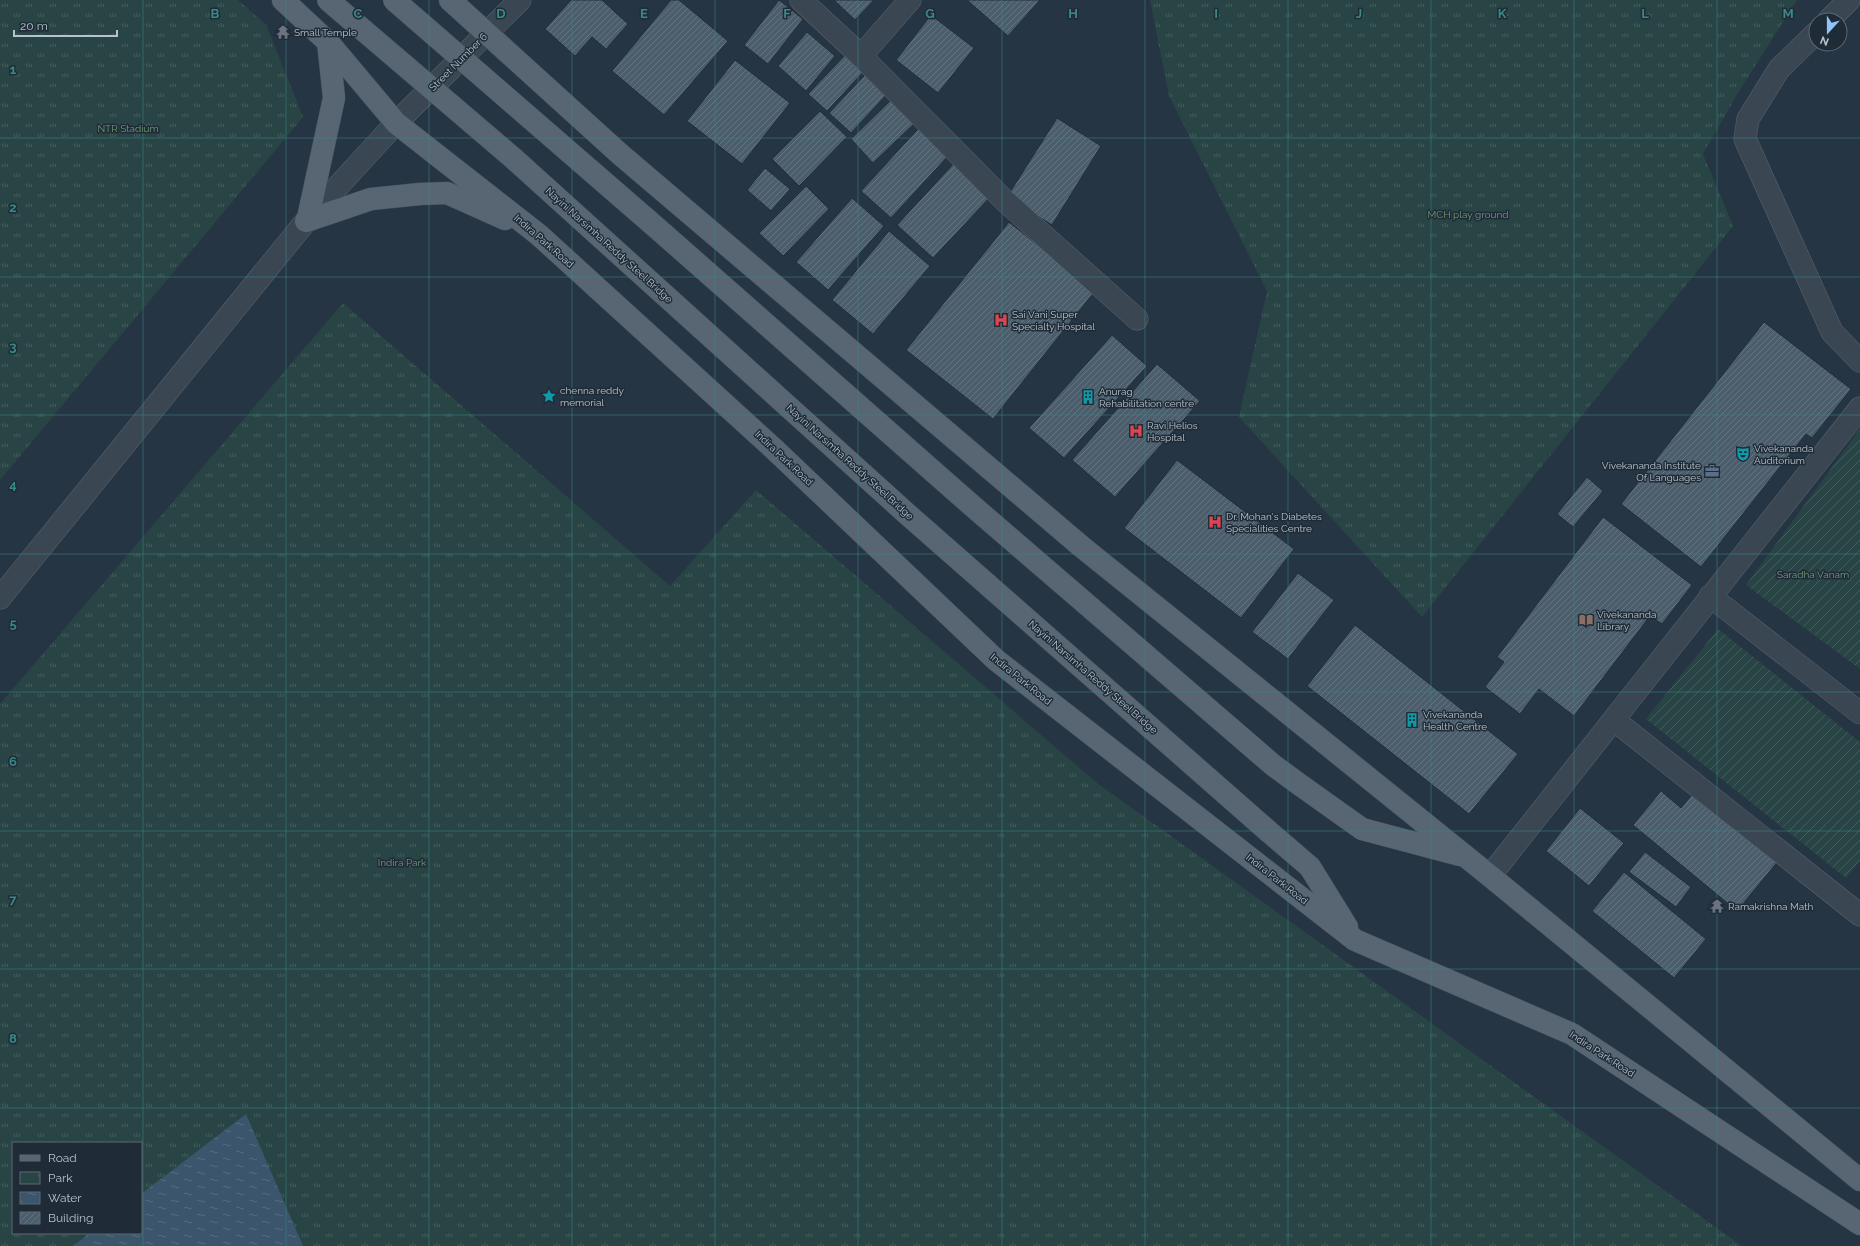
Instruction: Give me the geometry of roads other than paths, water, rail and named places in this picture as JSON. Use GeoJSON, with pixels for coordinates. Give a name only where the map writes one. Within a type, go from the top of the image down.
{"type":"FeatureCollection","features":[{"type":"Feature","properties":{"kind":"main road","name":"Indira Park Road"},"geometry":{"type":"LineString","coordinates":[[283,0],[328,42],[396,123],[539,235],[774,449],[996,660],[1355,940],[1572,1034],[1859,1221]]}},
{"type":"Feature","properties":{"kind":"main road","name":"Nayini Narsimha Reddy Steel Bridge"},"geometry":{"type":"LineString","coordinates":[[328,0],[513,158],[900,508],[1310,867],[1355,940]]}},
{"type":"Feature","properties":{"kind":"main road"},"geometry":{"type":"LineString","coordinates":[[394,0],[658,229],[969,503],[1273,765],[1362,829],[1467,857]]}},
{"type":"Feature","properties":{"kind":"main road"},"geometry":{"type":"LineString","coordinates":[[450,0],[488,33],[621,156],[1082,548],[1467,857],[1860,1180]]}},
{"type":"Feature","properties":{"kind":"main road"},"geometry":{"type":"LineString","coordinates":[[328,42],[334,98],[307,219],[371,199],[420,194],[447,194],[539,235]]}},
{"type":"Feature","properties":{"kind":"street","name":"Street Number 6"},"geometry":{"type":"LineString","coordinates":[[0,598],[307,219],[396,123],[520,0]]}},
{"type":"Feature","properties":{"kind":"street"},"geometry":{"type":"LineString","coordinates":[[801,0],[861,56],[1005,201],[1137,319]]}},
{"type":"Feature","properties":{"kind":"street"},"geometry":{"type":"LineString","coordinates":[[861,56],[910,0]]}},
{"type":"Feature","properties":{"kind":"street"},"geometry":{"type":"LineString","coordinates":[[1837,12],[1849,0]]}},
{"type":"Feature","properties":{"kind":"street"},"geometry":{"type":"LineString","coordinates":[[1808,41],[1779,69],[1748,119],[1745,139],[1832,332],[1860,361]]}},
{"type":"Feature","properties":{"kind":"street"},"geometry":{"type":"LineString","coordinates":[[1490,876],[1860,408]]}},
{"type":"Feature","properties":{"kind":"street"},"geometry":{"type":"LineString","coordinates":[[1710,596],[1860,713]]}},
{"type":"Feature","properties":{"kind":"street"},"geometry":{"type":"LineString","coordinates":[[1614,720],[1857,907]]}},
{"type":"Feature","properties":{"kind":"water"},"geometry":{"type":"Polygon","coordinates":[[[246,1114],[303,1246],[73,1246],[89,1234],[142,1234],[142,1193],[246,1114]]]}},
{"type":"Feature","properties":{"kind":"place","name":"Small Temple"},"geometry":{"type":"Point","coordinates":[283,32]}},
{"type":"Feature","properties":{"kind":"place","name":"Sai Vani Super Specialty Hospital"},"geometry":{"type":"Point","coordinates":[1001,320]}},
{"type":"Feature","properties":{"kind":"place","name":"chenna reddy memorial"},"geometry":{"type":"Point","coordinates":[549,396]}},
{"type":"Feature","properties":{"kind":"place","name":"Anurag Rehabilitation centre"},"geometry":{"type":"Point","coordinates":[1088,397]}},
{"type":"Feature","properties":{"kind":"place","name":"Ravi Helios Hospital"},"geometry":{"type":"Point","coordinates":[1136,431]}},
{"type":"Feature","properties":{"kind":"place","name":"Vivekananda Auditorium"},"geometry":{"type":"Point","coordinates":[1743,454]}},
{"type":"Feature","properties":{"kind":"place","name":"Vivekananda Institute Of Languages"},"geometry":{"type":"Point","coordinates":[1712,471]}},
{"type":"Feature","properties":{"kind":"place","name":"Dr. Mohan's Diabetes Specialities Centre"},"geometry":{"type":"Point","coordinates":[1215,522]}},
{"type":"Feature","properties":{"kind":"place","name":"Vivekananda Library"},"geometry":{"type":"Point","coordinates":[1586,620]}},
{"type":"Feature","properties":{"kind":"place","name":"Vivekananda Health Centre"},"geometry":{"type":"Point","coordinates":[1412,720]}},
{"type":"Feature","properties":{"kind":"place","name":"Ramakrishna Math"},"geometry":{"type":"Point","coordinates":[1717,906]}},
{"type":"Feature","properties":{"kind":"park label","name":"NTR Stadium"},"geometry":{"type":"Point","coordinates":[128,128]}},
{"type":"Feature","properties":{"kind":"park label","name":"MCH play ground"},"geometry":{"type":"Point","coordinates":[1468,214]}},
{"type":"Feature","properties":{"kind":"park label","name":"Saradha Vanam"},"geometry":{"type":"Point","coordinates":[1813,574]}},
{"type":"Feature","properties":{"kind":"park label","name":"Indira Park"},"geometry":{"type":"Point","coordinates":[402,862]}}]}
